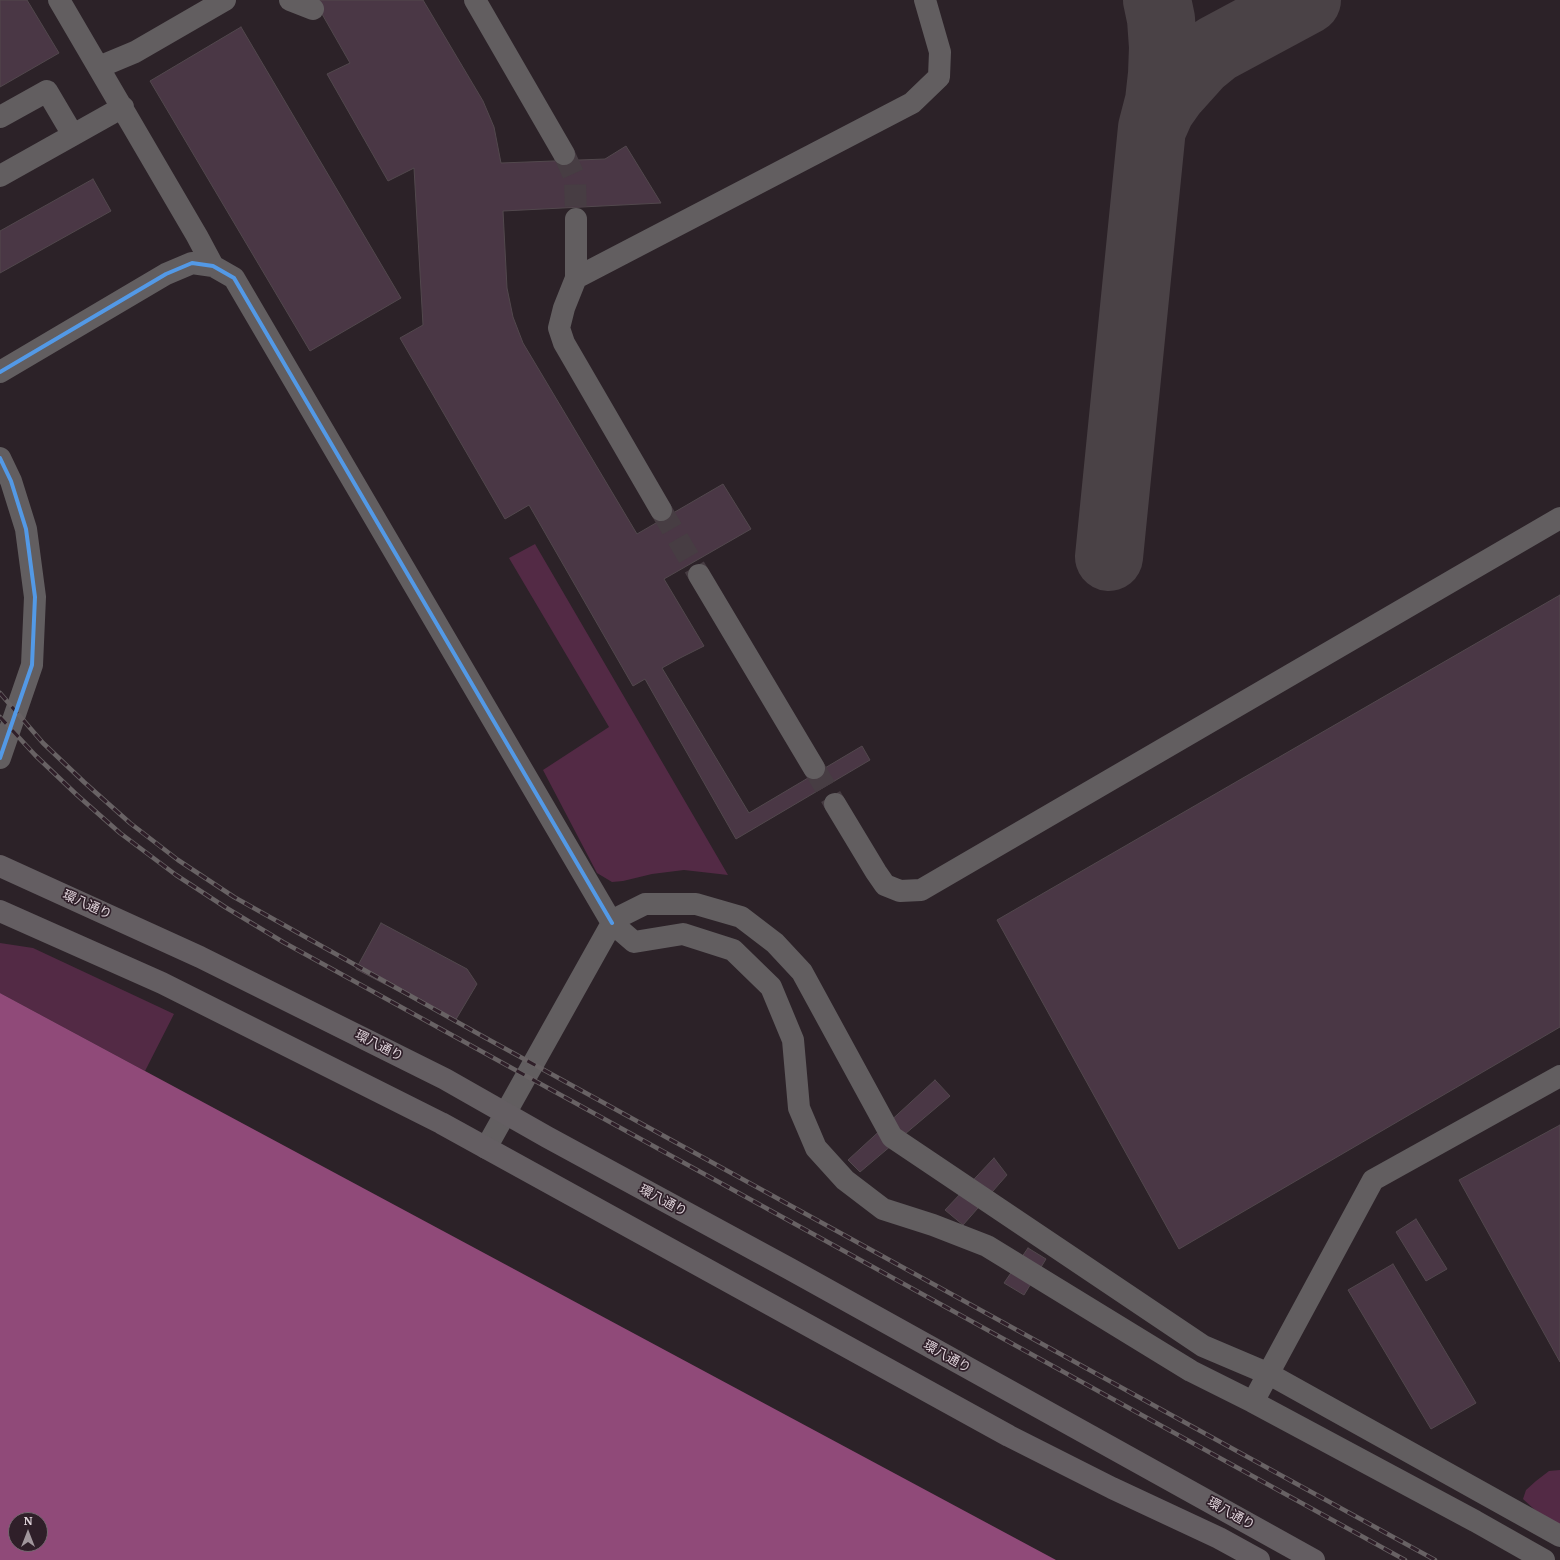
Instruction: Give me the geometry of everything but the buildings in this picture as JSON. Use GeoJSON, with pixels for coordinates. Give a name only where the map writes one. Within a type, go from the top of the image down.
{"type":"FeatureCollection","features":[{"type":"Feature","properties":{"kind":"main road","name":"環八通り"},"geometry":{"type":"LineString","coordinates":[[0,866],[200,957],[445,1079],[547,1137],[797,1273],[1314,1560]]}},
{"type":"Feature","properties":{"kind":"main road","name":"環八通り"},"geometry":{"type":"LineString","coordinates":[[0,911],[162,983],[295,1048],[441,1123],[1009,1436],[1112,1488],[1219,1538],[1258,1560]]}},
{"type":"Feature","properties":{"kind":"street"},"geometry":{"type":"LineString","coordinates":[[59,0],[213,266]]}},
{"type":"Feature","properties":{"kind":"street"},"geometry":{"type":"LineString","coordinates":[[99,67],[136,52],[225,0]]}},
{"type":"Feature","properties":{"kind":"street"},"geometry":{"type":"LineString","coordinates":[[290,0],[313,10]]}},
{"type":"Feature","properties":{"kind":"street"},"geometry":{"type":"LineString","coordinates":[[475,0],[564,154]]}},
{"type":"Feature","properties":{"kind":"street"},"geometry":{"type":"LineString","coordinates":[[576,278],[912,103],[939,76],[940,52],[925,0]]}},
{"type":"Feature","properties":{"kind":"street"},"geometry":{"type":"LineString","coordinates":[[0,117],[47,91],[72,135]]}},
{"type":"Feature","properties":{"kind":"street"},"geometry":{"type":"LineString","coordinates":[[0,176],[122,107]]}},
{"type":"Feature","properties":{"kind":"street"},"geometry":{"type":"LineString","coordinates":[[576,219],[576,278],[564,308],[559,328],[564,342],[662,510]]}},
{"type":"Feature","properties":{"kind":"street"},"geometry":{"type":"LineString","coordinates":[[0,372],[166,274],[192,263],[213,266],[234,278],[612,923],[634,942],[683,934],[733,950],[771,986],[794,1040],[799,1108],[816,1148],[844,1180],[883,1209],[987,1246],[1191,1371],[1253,1402],[1475,1521],[1544,1560]]}},
{"type":"Feature","properties":{"kind":"street"},"geometry":{"type":"LineString","coordinates":[[0,458],[11,481],[26,529],[35,597],[32,665],[0,758]]}},
{"type":"Feature","properties":{"kind":"street"},"geometry":{"type":"LineString","coordinates":[[835,804],[885,885],[900,891],[921,890],[1560,518]]}},
{"type":"Feature","properties":{"kind":"street"},"geometry":{"type":"LineString","coordinates":[[699,575],[814,768]]}},
{"type":"Feature","properties":{"kind":"street"},"geometry":{"type":"LineString","coordinates":[[486,1148],[612,923],[619,917],[645,904],[696,904],[741,917],[775,943],[802,972],[892,1137],[1203,1346],[1269,1374],[1560,1536]]}},
{"type":"Feature","properties":{"kind":"street"},"geometry":{"type":"LineString","coordinates":[[1253,1402],[1373,1180],[1560,1076]]}},
{"type":"Feature","properties":{"kind":"shaded area"},"geometry":{"type":"Polygon","coordinates":[[[535,544],[728,875],[684,870],[652,874],[612,882],[597,873],[543,770],[609,727],[509,558],[535,544]]]}},
{"type":"Feature","properties":{"kind":"shaded area"},"geometry":{"type":"Polygon","coordinates":[[[0,943],[33,948],[174,1014],[145,1071],[0,993],[0,943]]]}},
{"type":"Feature","properties":{"kind":"shaded area"},"geometry":{"type":"Polygon","coordinates":[[[0,993],[1056,1560],[0,1560],[0,993]]]}},
{"type":"Feature","properties":{"kind":"shaded area"},"geometry":{"type":"Polygon","coordinates":[[[1560,1470],[1560,1526],[1535,1510],[1523,1499],[1526,1490],[1536,1481],[1549,1471],[1560,1470]]]}},
{"type":"Feature","properties":{"kind":"taxiway"},"geometry":{"type":"LineString","coordinates":[[1109,557],[1152,128],[1159,101],[1162,74],[1163,47],[1161,19],[1157,0]]}},
{"type":"Feature","properties":{"kind":"taxiway"},"geometry":{"type":"LineString","coordinates":[[1153,127],[1161,109],[1173,92],[1200,62],[1216,49],[1307,0]]}},
{"type":"Feature","properties":{"kind":"tunnel"},"geometry":{"type":"LineString","coordinates":[[564,154],[575,178],[576,219]]}},
{"type":"Feature","properties":{"kind":"tunnel"},"geometry":{"type":"LineString","coordinates":[[661,510],[699,575]]}},
{"type":"Feature","properties":{"kind":"tunnel"},"geometry":{"type":"LineString","coordinates":[[814,768],[835,804]]}},
{"type":"Feature","properties":{"kind":"railway"},"geometry":{"type":"LineString","coordinates":[[0,693],[43,743],[130,823],[178,860],[234,897],[484,1037],[1435,1560]]}},
{"type":"Feature","properties":{"kind":"railway"},"geometry":{"type":"LineString","coordinates":[[0,717],[35,755],[120,833],[176,875],[283,942],[1405,1560]]}},
{"type":"Feature","properties":{"kind":"cycle path"},"geometry":{"type":"LineString","coordinates":[[0,372],[166,274],[192,263],[213,266],[234,278],[612,923]]}},
{"type":"Feature","properties":{"kind":"cycle path"},"geometry":{"type":"LineString","coordinates":[[0,458],[11,481],[26,529],[35,597],[32,665],[0,758]]}}]}
